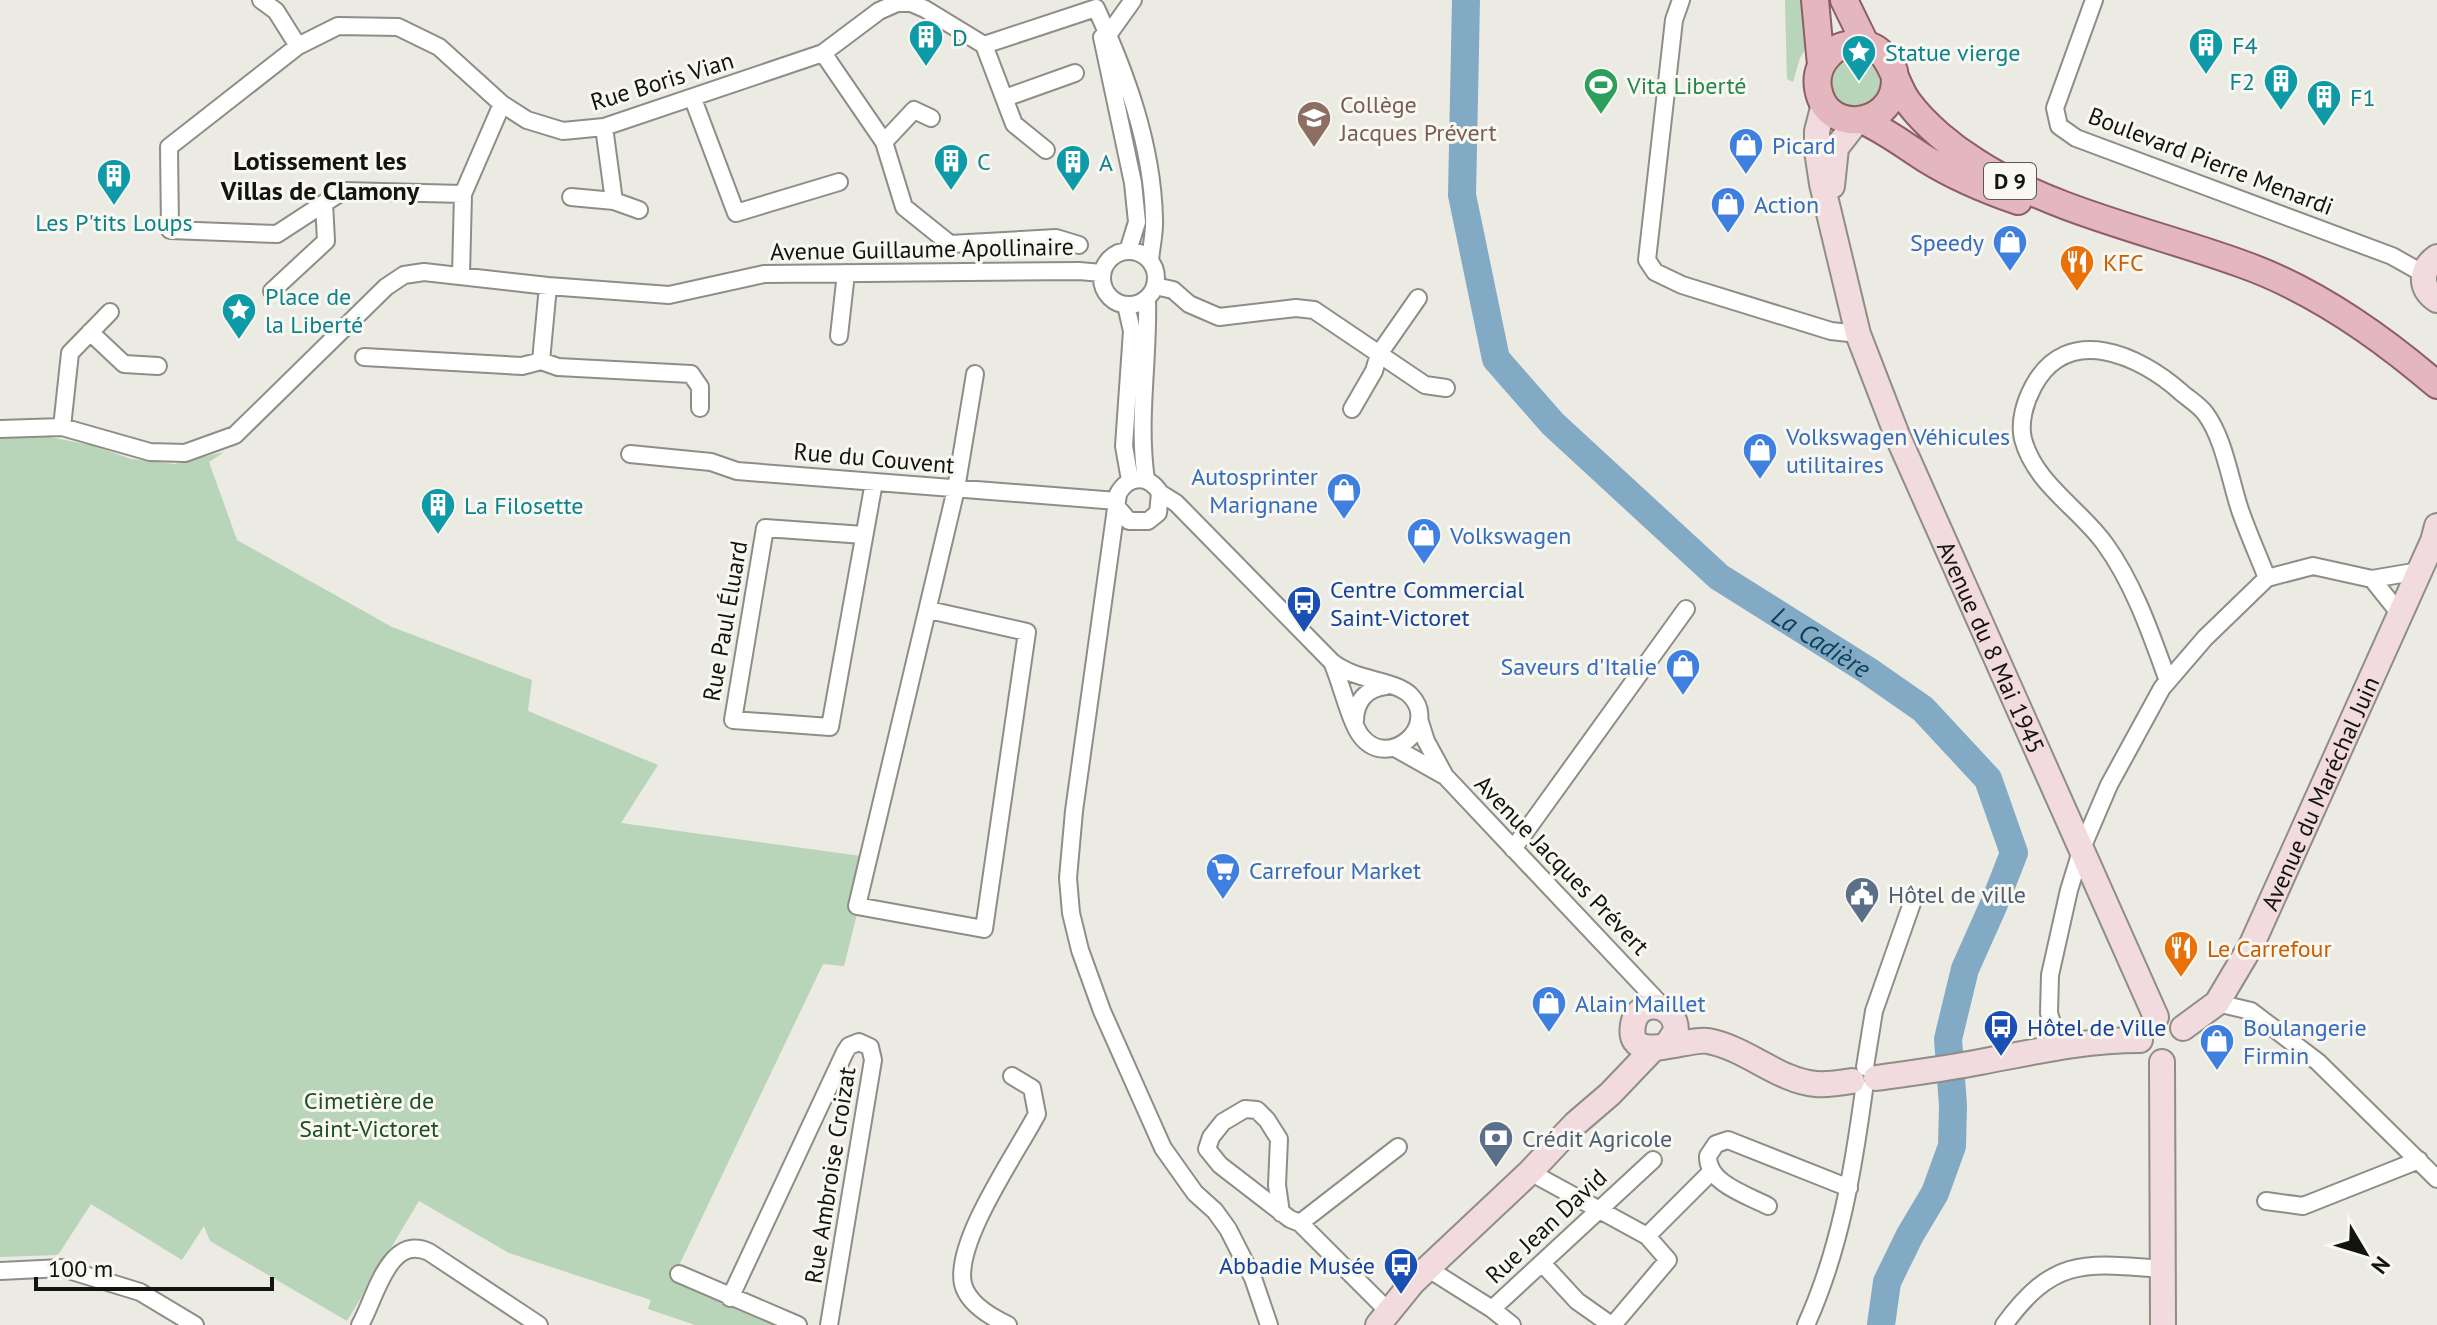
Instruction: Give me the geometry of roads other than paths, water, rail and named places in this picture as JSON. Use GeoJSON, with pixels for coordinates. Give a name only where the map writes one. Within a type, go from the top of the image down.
{"type":"FeatureCollection","features":[{"type":"Feature","properties":{"kind":"main road"},"geometry":{"type":"LineString","coordinates":[[1815,0],[1821,65]]}},
{"type":"Feature","properties":{"kind":"main road"},"geometry":{"type":"LineString","coordinates":[[1843,271],[1832,202],[1831,173],[1836,148],[1860,121],[1880,113],[1894,92],[1894,71],[1886,56],[1865,43],[1844,0]]}},
{"type":"Feature","properties":{"kind":"main road"},"geometry":{"type":"LineString","coordinates":[[1860,121],[1843,119],[1824,104],[1817,78],[1821,65],[1832,51],[1847,44],[1865,43]]}},
{"type":"Feature","properties":{"kind":"main road","name":"D 9"},"geometry":{"type":"LineString","coordinates":[[1894,71],[1906,100],[1924,120],[1974,161],[2042,196],[2245,265],[2290,285],[2363,328],[2436,384]]}},
{"type":"Feature","properties":{"kind":"main road"},"geometry":{"type":"LineString","coordinates":[[1824,104],[1817,131],[1817,151],[1843,271]]}},
{"type":"Feature","properties":{"kind":"main road","name":"D 9"},"geometry":{"type":"LineString","coordinates":[[1860,121],[1886,131],[1927,160],[1975,185],[2017,201],[2164,239]]}},
{"type":"Feature","properties":{"kind":"main road"},"geometry":{"type":"LineString","coordinates":[[2430,266],[2426,290],[2437,300]]}},
{"type":"Feature","properties":{"kind":"main road","name":"Avenue du 8 Mai 1945"},"geometry":{"type":"LineString","coordinates":[[1843,271],[1858,334],[1897,435],[2156,1017]]}},
{"type":"Feature","properties":{"kind":"main road","name":"Avenue du Maréchal Juin"},"geometry":{"type":"LineString","coordinates":[[2183,1028],[2217,1003],[2252,944],[2436,535]]}},
{"type":"Feature","properties":{"kind":"main road"},"geometry":{"type":"LineString","coordinates":[[1641,1000],[1633,1025],[1659,1034],[1728,1045],[1795,1079],[1814,1084],[1932,1070],[2059,1046],[2104,1040],[2140,1040]]}},
{"type":"Feature","properties":{"kind":"main road"},"geometry":{"type":"LineString","coordinates":[[2156,1017],[2172,1018],[2183,1028],[2183,1050],[2170,1060],[2162,1062],[2145,1054],[2140,1040],[2143,1026],[2156,1017]]}},
{"type":"Feature","properties":{"kind":"main road"},"geometry":{"type":"LineString","coordinates":[[1383,1319],[1427,1268],[1610,1094],[1627,1076],[1636,1052],[1659,1034]]}},
{"type":"Feature","properties":{"kind":"main road"},"geometry":{"type":"LineString","coordinates":[[2162,1062],[2163,1325]]}},
{"type":"Feature","properties":{"kind":"street"},"geometry":{"type":"LineString","coordinates":[[261,0],[279,5],[298,46]]}},
{"type":"Feature","properties":{"kind":"street"},"geometry":{"type":"LineString","coordinates":[[1681,0],[1674,20],[1647,260],[1655,272],[1682,285],[1831,331],[1858,334]]}},
{"type":"Feature","properties":{"kind":"street","name":"Boulevard Pierre Menardi"},"geometry":{"type":"LineString","coordinates":[[2094,0],[2055,108],[2059,126],[2076,138],[2392,256],[2430,266]]}},
{"type":"Feature","properties":{"kind":"street"},"geometry":{"type":"LineString","coordinates":[[1108,35],[1128,2]]}},
{"type":"Feature","properties":{"kind":"street","name":"Rue Boris Vian"},"geometry":{"type":"LineString","coordinates":[[324,203],[277,234],[170,230],[169,147],[298,46],[338,26],[398,27],[439,47],[502,104],[527,120],[563,131],[604,127],[823,53],[879,11],[897,3],[911,3],[925,9],[984,45]]}},
{"type":"Feature","properties":{"kind":"street"},"geometry":{"type":"LineString","coordinates":[[1095,4],[1132,94],[1151,180],[1155,221],[1150,261],[1156,277],[1151,292],[1138,480]]}},
{"type":"Feature","properties":{"kind":"street"},"geometry":{"type":"LineString","coordinates":[[1046,150],[1014,124],[984,45],[1095,4]]}},
{"type":"Feature","properties":{"kind":"street"},"geometry":{"type":"LineString","coordinates":[[1095,4],[1133,183],[1137,222],[1128,251]]}},
{"type":"Feature","properties":{"kind":"street"},"geometry":{"type":"LineString","coordinates":[[823,53],[884,142],[904,207],[950,244],[1056,238],[1079,245]]}},
{"type":"Feature","properties":{"kind":"street"},"geometry":{"type":"LineString","coordinates":[[1005,98],[1075,73]]}},
{"type":"Feature","properties":{"kind":"street"},"geometry":{"type":"LineString","coordinates":[[693,99],[736,213],[839,182]]}},
{"type":"Feature","properties":{"kind":"street"},"geometry":{"type":"LineString","coordinates":[[461,275],[463,194],[502,104]]}},
{"type":"Feature","properties":{"kind":"street"},"geometry":{"type":"LineString","coordinates":[[884,142],[914,110],[931,118]]}},
{"type":"Feature","properties":{"kind":"street"},"geometry":{"type":"LineString","coordinates":[[604,127],[614,201]]}},
{"type":"Feature","properties":{"kind":"street"},"geometry":{"type":"LineString","coordinates":[[272,291],[326,241],[324,203],[343,191],[463,194]]}},
{"type":"Feature","properties":{"kind":"street"},"geometry":{"type":"LineString","coordinates":[[571,197],[614,201],[639,210]]}},
{"type":"Feature","properties":{"kind":"street"},"geometry":{"type":"LineString","coordinates":[[1150,261],[1128,251],[1111,258],[1102,273],[1104,291],[1117,303],[1135,305],[1151,292],[1173,290],[1189,304],[1219,317],[1296,308],[1314,310],[1425,385],[1446,388]]}},
{"type":"Feature","properties":{"kind":"street","name":"Avenue Guillaume Apollinaire"},"geometry":{"type":"LineString","coordinates":[[0,429],[62,427],[162,453],[185,453],[235,435],[386,287],[404,275],[424,272],[669,295],[764,274],[1102,273]]}},
{"type":"Feature","properties":{"kind":"street"},"geometry":{"type":"LineString","coordinates":[[839,336],[846,273]]}},
{"type":"Feature","properties":{"kind":"street"},"geometry":{"type":"LineString","coordinates":[[541,361],[548,286]]}},
{"type":"Feature","properties":{"kind":"street"},"geometry":{"type":"LineString","coordinates":[[1352,409],[1374,371],[1379,354],[1418,298]]}},
{"type":"Feature","properties":{"kind":"street"},"geometry":{"type":"LineString","coordinates":[[1126,305],[1132,331],[1124,446],[1138,480],[1176,503],[1332,662],[1354,676],[1407,692],[1418,710],[1419,719],[1412,738],[1395,748],[1385,749],[1368,743],[1357,729],[1332,662]]}},
{"type":"Feature","properties":{"kind":"street"},"geometry":{"type":"LineString","coordinates":[[62,427],[70,353],[110,312]]}},
{"type":"Feature","properties":{"kind":"street"},"geometry":{"type":"LineString","coordinates":[[90,332],[124,364],[158,366]]}},
{"type":"Feature","properties":{"kind":"street"},"geometry":{"type":"LineString","coordinates":[[2168,681],[2128,582],[2104,542],[2036,468],[2023,437],[2024,403],[2042,369],[2073,352],[2102,349],[2140,363],[2168,380],[2205,413],[2227,462],[2240,509],[2267,578]]}},
{"type":"Feature","properties":{"kind":"street"},"geometry":{"type":"LineString","coordinates":[[364,357],[522,366],[541,361],[558,367],[691,374],[700,387],[700,408]]}},
{"type":"Feature","properties":{"kind":"street"},"geometry":{"type":"LineString","coordinates":[[929,610],[1027,632],[984,929],[857,906],[956,489],[975,374]]}},
{"type":"Feature","properties":{"kind":"street","name":"Rue du Couvent"},"geometry":{"type":"LineString","coordinates":[[630,454],[711,462],[737,471],[1117,504]]}},
{"type":"Feature","properties":{"kind":"street"},"geometry":{"type":"LineString","coordinates":[[1138,480],[1120,488],[1117,504],[1074,811],[1068,878],[1071,913],[1080,950],[1102,1011],[1163,1148],[1195,1193],[1215,1211],[1228,1229],[1253,1278],[1269,1325]]}},
{"type":"Feature","properties":{"kind":"street","name":"Rue Paul Éluard"},"geometry":{"type":"LineString","coordinates":[[864,535],[765,528],[733,720],[830,727],[874,482]]}},
{"type":"Feature","properties":{"kind":"street"},"geometry":{"type":"LineString","coordinates":[[1113,542],[1135,523],[1148,521],[1158,513],[1160,493]]}},
{"type":"Feature","properties":{"kind":"street"},"geometry":{"type":"LineString","coordinates":[[1117,504],[1124,517],[1135,523]]}},
{"type":"Feature","properties":{"kind":"street"},"geometry":{"type":"LineString","coordinates":[[1158,513],[1194,521]]}},
{"type":"Feature","properties":{"kind":"street"},"geometry":{"type":"LineString","coordinates":[[2059,1046],[2049,1013],[2050,975],[2060,923],[2082,848],[2109,785],[2168,681],[2205,638],[2267,578],[2313,566],[2372,579],[2419,571]]}},
{"type":"Feature","properties":{"kind":"street"},"geometry":{"type":"LineString","coordinates":[[2372,579],[2400,614]]}},
{"type":"Feature","properties":{"kind":"street"},"geometry":{"type":"LineString","coordinates":[[1513,849],[1686,609]]}},
{"type":"Feature","properties":{"kind":"street"},"geometry":{"type":"LineString","coordinates":[[1355,721],[1355,712],[1363,696],[1370,690],[1388,685]]}},
{"type":"Feature","properties":{"kind":"street","name":"Avenue Jacques Prévert"},"geometry":{"type":"LineString","coordinates":[[1419,719],[1426,741],[1445,776],[1639,979],[1641,1000],[1659,1034]]}},
{"type":"Feature","properties":{"kind":"street","name":"Avenue Jacques Prévert"},"geometry":{"type":"LineString","coordinates":[[1395,748],[1445,776]]}},
{"type":"Feature","properties":{"kind":"street"},"geometry":{"type":"LineString","coordinates":[[1806,1325],[1822,1289],[1838,1239],[1849,1188],[1874,1011],[1912,903]]}},
{"type":"Feature","properties":{"kind":"street"},"geometry":{"type":"LineString","coordinates":[[2217,1003],[2251,1011],[2318,1062],[2437,1179]]}},
{"type":"Feature","properties":{"kind":"street","name":"Rue Ambroise Croizat"},"geometry":{"type":"LineString","coordinates":[[730,1298],[845,1052],[849,1046],[859,1042],[870,1047],[873,1060],[829,1325]]}},
{"type":"Feature","properties":{"kind":"street"},"geometry":{"type":"LineString","coordinates":[[1008,1325],[972,1301],[963,1286],[962,1261],[972,1230],[1037,1114],[1032,1088],[1012,1076]]}},
{"type":"Feature","properties":{"kind":"street"},"geometry":{"type":"LineString","coordinates":[[1281,1213],[1277,1185],[1279,1139],[1257,1110],[1245,1109],[1223,1122],[1211,1137],[1207,1149],[1220,1165],[1281,1213],[1300,1223],[1383,1319]]}},
{"type":"Feature","properties":{"kind":"street"},"geometry":{"type":"LineString","coordinates":[[1768,1206],[1723,1182],[1711,1172],[1708,1163],[1711,1149],[1728,1140],[1849,1188]]}},
{"type":"Feature","properties":{"kind":"street"},"geometry":{"type":"LineString","coordinates":[[1300,1223],[1398,1147]]}},
{"type":"Feature","properties":{"kind":"street","name":"Rue Jean David"},"geometry":{"type":"LineString","coordinates":[[1427,1268],[1492,1309],[1653,1160]]}},
{"type":"Feature","properties":{"kind":"street"},"geometry":{"type":"LineString","coordinates":[[2266,1201],[2303,1206],[2419,1160]]}},
{"type":"Feature","properties":{"kind":"street"},"geometry":{"type":"LineString","coordinates":[[1530,1172],[1647,1236],[1668,1260],[1612,1325],[1577,1301],[1542,1263]]}},
{"type":"Feature","properties":{"kind":"street"},"geometry":{"type":"LineString","coordinates":[[1647,1236],[1711,1172]]}},
{"type":"Feature","properties":{"kind":"street"},"geometry":{"type":"LineString","coordinates":[[360,1325],[389,1266],[404,1249],[412,1247],[429,1252],[539,1325]]}},
{"type":"Feature","properties":{"kind":"street"},"geometry":{"type":"LineString","coordinates":[[2004,1325],[2024,1297],[2055,1274],[2094,1264],[2164,1269]]}},
{"type":"Feature","properties":{"kind":"street"},"geometry":{"type":"LineString","coordinates":[[0,1271],[62,1268],[140,1292],[195,1325]]}},
{"type":"Feature","properties":{"kind":"street"},"geometry":{"type":"LineString","coordinates":[[679,1274],[798,1325]]}},
{"type":"Feature","properties":{"kind":"street"},"geometry":{"type":"LineString","coordinates":[[1492,1309],[1512,1325]]}},
{"type":"Feature","properties":{"kind":"waterway","name":"La Cadière"},"geometry":{"type":"LineString","coordinates":[[1466,0],[1462,195],[1496,359],[1553,424],[1719,577],[1923,709],[1988,779],[2014,853],[1965,969],[1948,1039],[1953,1105],[1952,1146],[1935,1193],[1887,1282],[1881,1325]]}},
{"type":"Feature","properties":{"kind":"place","name":"D"},"geometry":{"type":"Point","coordinates":[926,68]}},
{"type":"Feature","properties":{"kind":"place","name":"F4"},"geometry":{"type":"Point","coordinates":[2206,76]}},
{"type":"Feature","properties":{"kind":"place","name":"Statue vierge"},"geometry":{"type":"Point","coordinates":[1859,83]}},
{"type":"Feature","properties":{"kind":"place","name":"F2"},"geometry":{"type":"Point","coordinates":[2281,112]}},
{"type":"Feature","properties":{"kind":"place","name":"Vita Liberté"},"geometry":{"type":"Point","coordinates":[1601,116]}},
{"type":"Feature","properties":{"kind":"place","name":"F1"},"geometry":{"type":"Point","coordinates":[2324,128]}},
{"type":"Feature","properties":{"kind":"place","name":"Collège Jacques Prévert"},"geometry":{"type":"Point","coordinates":[1314,149]}},
{"type":"Feature","properties":{"kind":"place","name":"Picard"},"geometry":{"type":"Point","coordinates":[1746,176]}},
{"type":"Feature","properties":{"kind":"place","name":"C"},"geometry":{"type":"Point","coordinates":[951,192]}},
{"type":"Feature","properties":{"kind":"place","name":"A"},"geometry":{"type":"Point","coordinates":[1073,193]}},
{"type":"Feature","properties":{"kind":"place","name":"Les P'tits Loups"},"geometry":{"type":"Point","coordinates":[114,207]}},
{"type":"Feature","properties":{"kind":"place","name":"Action"},"geometry":{"type":"Point","coordinates":[1728,235]}},
{"type":"Feature","properties":{"kind":"place","name":"Speedy"},"geometry":{"type":"Point","coordinates":[2010,273]}},
{"type":"Feature","properties":{"kind":"place","name":"KFC"},"geometry":{"type":"Point","coordinates":[2077,293]}},
{"type":"Feature","properties":{"kind":"place","name":"Place de la Liberté"},"geometry":{"type":"Point","coordinates":[239,341]}},
{"type":"Feature","properties":{"kind":"place","name":"Volkswagen Véhicules utilitaires"},"geometry":{"type":"Point","coordinates":[1760,481]}},
{"type":"Feature","properties":{"kind":"place","name":"Autosprinter Marignane"},"geometry":{"type":"Point","coordinates":[1344,521]}},
{"type":"Feature","properties":{"kind":"place","name":"La Filosette"},"geometry":{"type":"Point","coordinates":[438,536]}},
{"type":"Feature","properties":{"kind":"place","name":"Volkswagen"},"geometry":{"type":"Point","coordinates":[1424,566]}},
{"type":"Feature","properties":{"kind":"place","name":"Centre Commercial Saint-Victoret"},"geometry":{"type":"Point","coordinates":[1304,634]}},
{"type":"Feature","properties":{"kind":"place","name":"Saveurs d'Italie"},"geometry":{"type":"Point","coordinates":[1683,697]}},
{"type":"Feature","properties":{"kind":"place","name":"Carrefour Market"},"geometry":{"type":"Point","coordinates":[1223,901]}},
{"type":"Feature","properties":{"kind":"place","name":"Hôtel de ville"},"geometry":{"type":"Point","coordinates":[1862,925]}},
{"type":"Feature","properties":{"kind":"place","name":"Le Carrefour"},"geometry":{"type":"Point","coordinates":[2181,979]}},
{"type":"Feature","properties":{"kind":"place","name":"Alain Maillet"},"geometry":{"type":"Point","coordinates":[1549,1034]}},
{"type":"Feature","properties":{"kind":"place","name":"Hôtel de Ville"},"geometry":{"type":"Point","coordinates":[2001,1058]}},
{"type":"Feature","properties":{"kind":"place","name":"Boulangerie Firmin"},"geometry":{"type":"Point","coordinates":[2217,1072]}},
{"type":"Feature","properties":{"kind":"place","name":"Crédit Agricole"},"geometry":{"type":"Point","coordinates":[1496,1169]}},
{"type":"Feature","properties":{"kind":"place","name":"Abbadie Musée"},"geometry":{"type":"Point","coordinates":[1401,1296]}},
{"type":"Feature","properties":{"kind":"district","name":"Lotissement les Villas de Clamony"},"geometry":{"type":"Point","coordinates":[320,175]}},
{"type":"Feature","properties":{"kind":"park label","name":"Cimetière de Saint-Victoret"},"geometry":{"type":"Point","coordinates":[369,1114]}}]}
